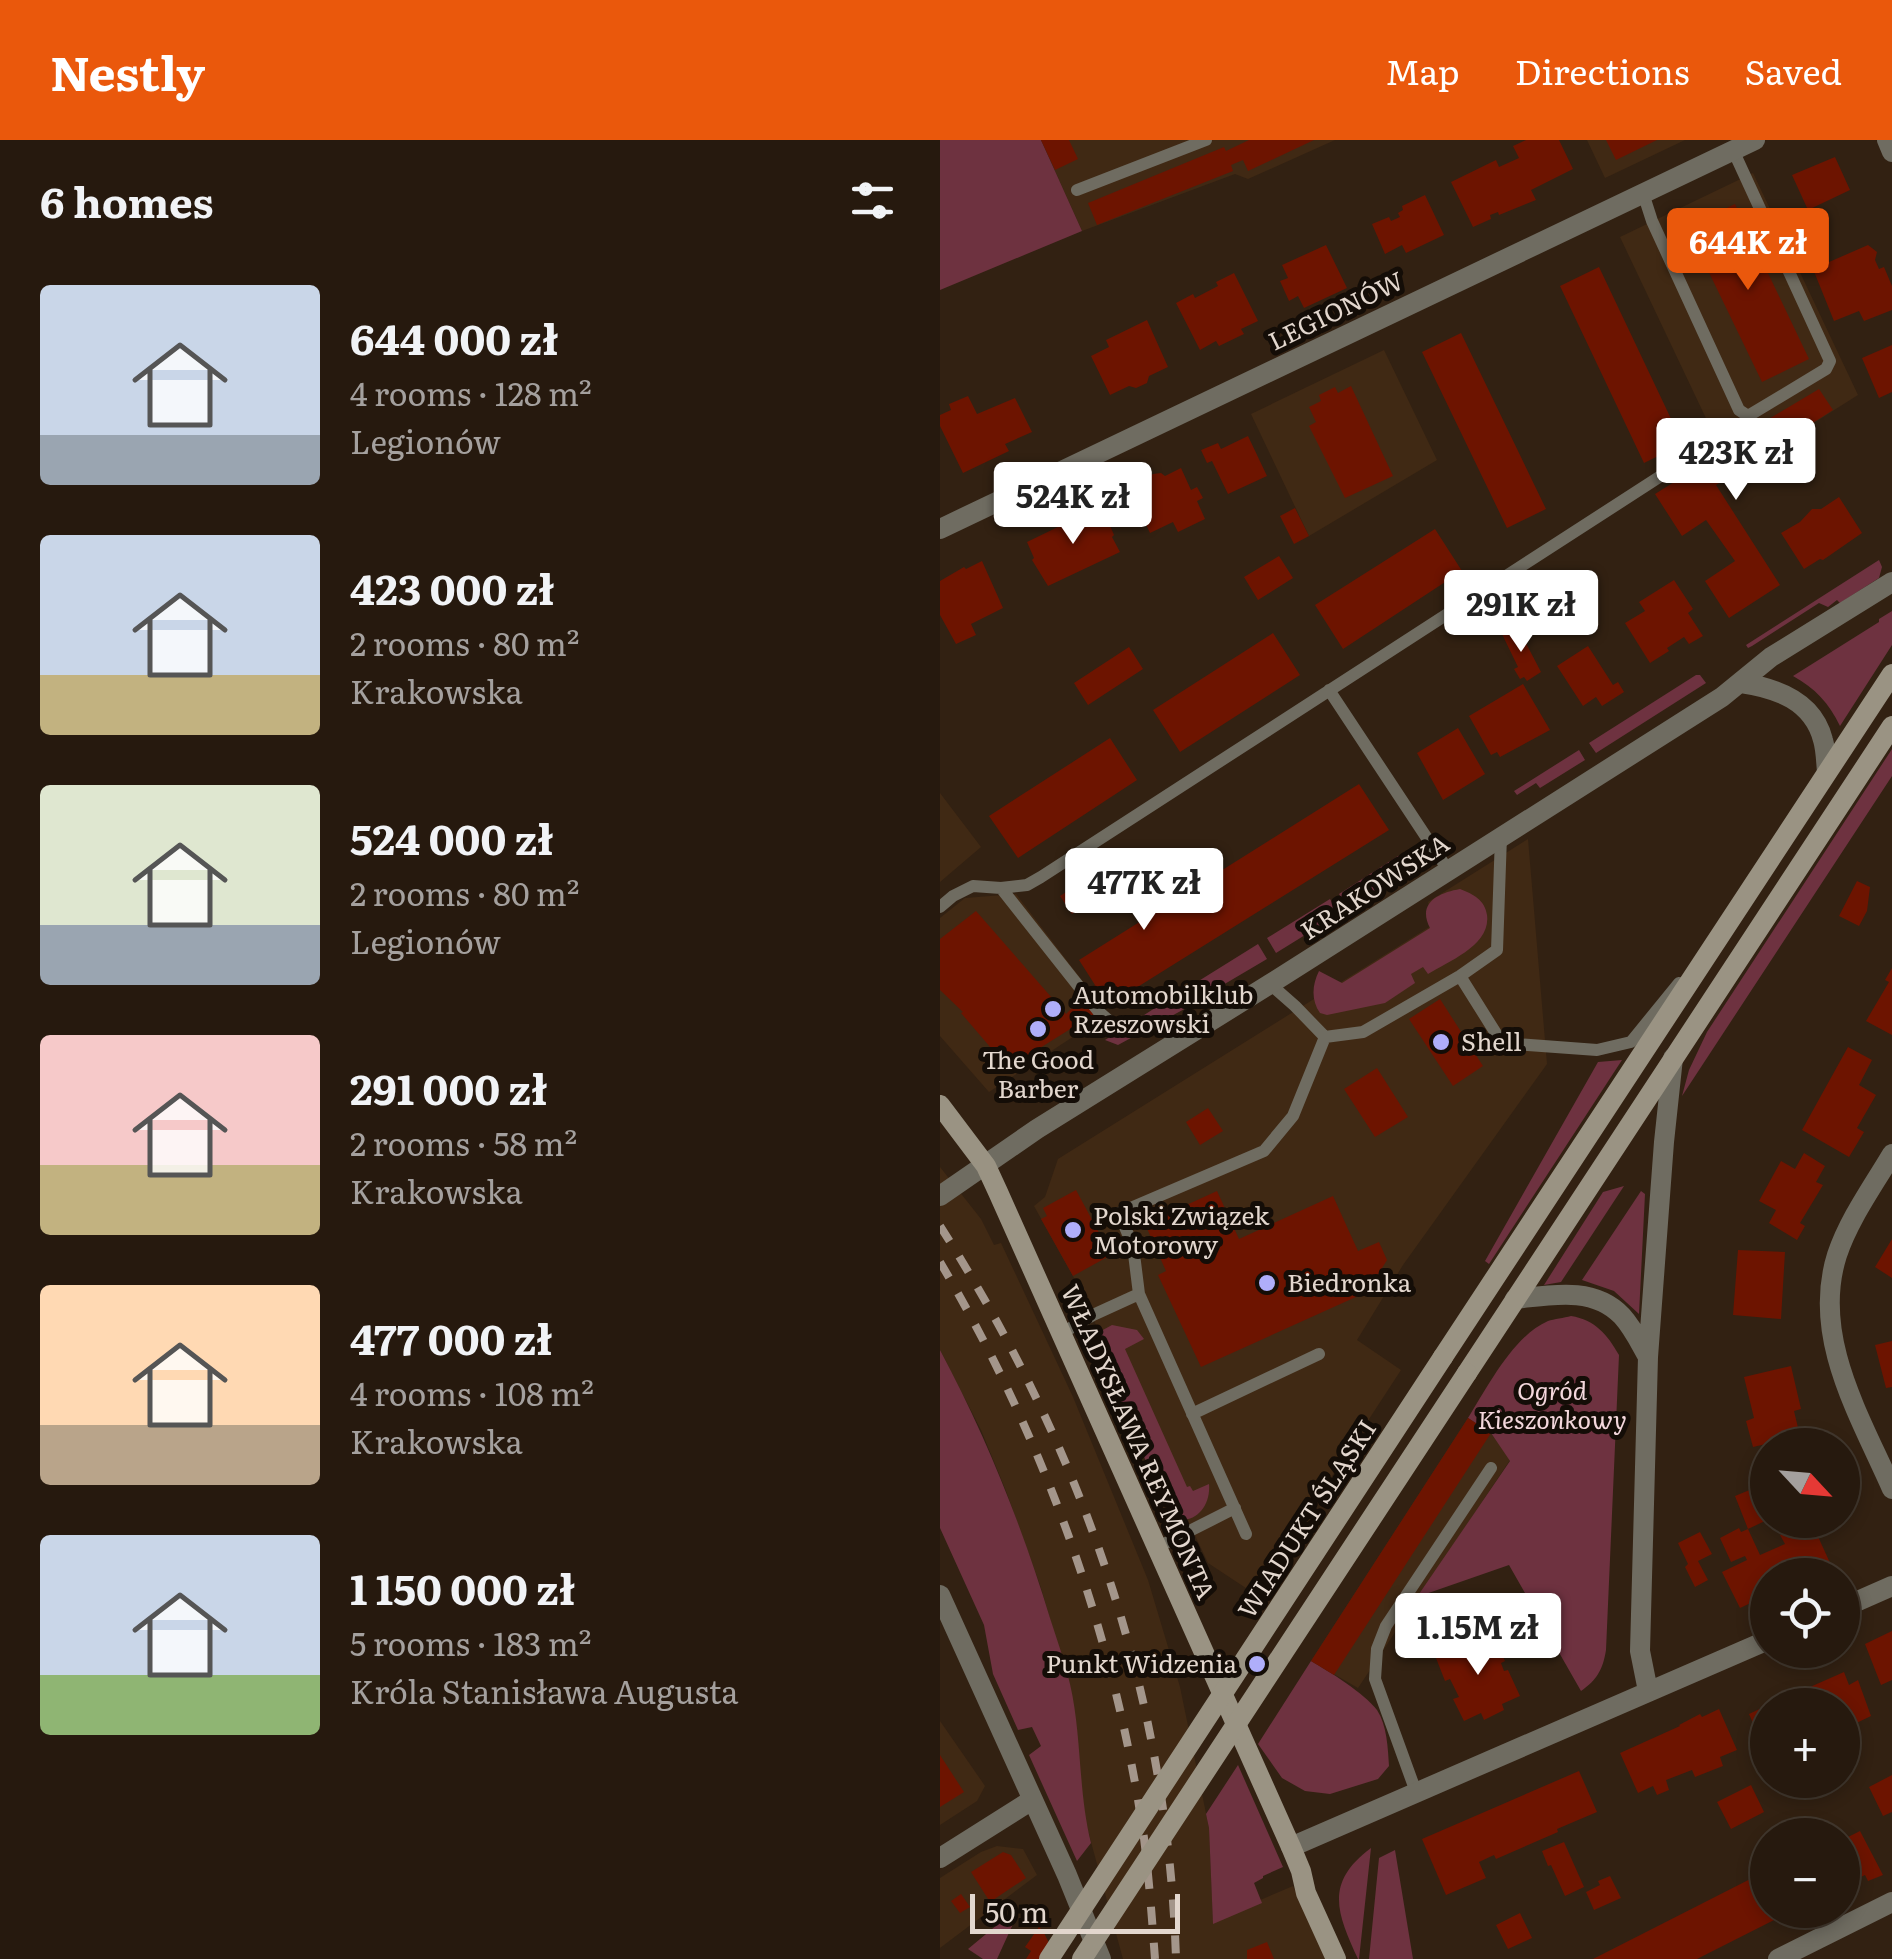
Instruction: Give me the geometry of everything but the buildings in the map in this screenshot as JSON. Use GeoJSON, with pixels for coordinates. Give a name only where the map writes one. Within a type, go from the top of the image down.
{"type":"FeatureCollection","features":[{"type":"Feature","properties":{"kind":"main road"},"geometry":{"type":"LineString","coordinates":[[1728,923],[1892,674]]}},
{"type":"Feature","properties":{"kind":"main road"},"geometry":{"type":"LineString","coordinates":[[1082,1959],[1892,726]]}},
{"type":"Feature","properties":{"kind":"main road","name":"WIADUKT ŚLĄSKI"},"geometry":{"type":"LineString","coordinates":[[1049,1959],[1728,923]]}},
{"type":"Feature","properties":{"kind":"main road","name":"WŁADYSŁAWA REYMONTA"},"geometry":{"type":"LineString","coordinates":[[940,1105],[986,1166],[1291,1848],[1308,1898],[1336,1959]]}},
{"type":"Feature","properties":{"kind":"street","name":"LEGIONÓW"},"geometry":{"type":"LineString","coordinates":[[940,528],[1755,140]]}},
{"type":"Feature","properties":{"kind":"street"},"geometry":{"type":"LineString","coordinates":[[1887,140],[1892,152]]}},
{"type":"Feature","properties":{"kind":"street","name":"KRAKOWSKA"},"geometry":{"type":"LineString","coordinates":[[940,1196],[1037,1129],[1742,683],[1770,657],[1892,582]]}},
{"type":"Feature","properties":{"kind":"street"},"geometry":{"type":"LineString","coordinates":[[1742,683],[1766,686],[1791,697],[1813,716],[1823,740],[1827,772]]}},
{"type":"Feature","properties":{"kind":"street"},"geometry":{"type":"LineString","coordinates":[[1648,1691],[1640,1651],[1648,1357],[1674,1058]]}},
{"type":"Feature","properties":{"kind":"street"},"geometry":{"type":"LineString","coordinates":[[1892,1154],[1838,1253],[1831,1279],[1831,1311],[1832,1343],[1840,1372],[1892,1489]]}},
{"type":"Feature","properties":{"kind":"street"},"geometry":{"type":"LineString","coordinates":[[1515,1298],[1565,1294],[1586,1296],[1608,1305],[1620,1313],[1648,1357]]}},
{"type":"Feature","properties":{"kind":"street"},"geometry":{"type":"LineString","coordinates":[[1860,1600],[1892,1586]]}},
{"type":"Feature","properties":{"kind":"street"},"geometry":{"type":"LineString","coordinates":[[940,1595],[1101,1959]]}},
{"type":"Feature","properties":{"kind":"street"},"geometry":{"type":"LineString","coordinates":[[1291,1848],[1750,1648]]}},
{"type":"Feature","properties":{"kind":"street"},"geometry":{"type":"LineString","coordinates":[[940,1858],[1032,1800]]}},
{"type":"Feature","properties":{"kind":"street"},"geometry":{"type":"LineString","coordinates":[[1778,1959],[1892,1902]]}},
{"type":"Feature","properties":{"kind":"lane"},"geometry":{"type":"LineString","coordinates":[[1077,190],[1206,140]]}},
{"type":"Feature","properties":{"kind":"lane"},"geometry":{"type":"LineString","coordinates":[[1643,194],[1739,410],[1748,416],[1826,369],[1830,360],[1733,150]]}},
{"type":"Feature","properties":{"kind":"lane"},"geometry":{"type":"LineString","coordinates":[[940,907],[973,886],[1027,885],[1041,877],[1704,448]]}},
{"type":"Feature","properties":{"kind":"lane"},"geometry":{"type":"LineString","coordinates":[[1330,690],[1448,870]]}},
{"type":"Feature","properties":{"kind":"lane"},"geometry":{"type":"LineString","coordinates":[[1325,1037],[1363,1032],[1498,950],[1501,836]]}},
{"type":"Feature","properties":{"kind":"lane"},"geometry":{"type":"LineString","coordinates":[[1001,888],[1099,1012],[1115,1026]]}},
{"type":"Feature","properties":{"kind":"lane"},"geometry":{"type":"LineString","coordinates":[[1460,976],[1502,1043],[1596,1050],[1631,1042],[1728,923]]}},
{"type":"Feature","properties":{"kind":"lane"},"geometry":{"type":"LineString","coordinates":[[1270,984],[1325,1037]]}},
{"type":"Feature","properties":{"kind":"lane"},"geometry":{"type":"LineString","coordinates":[[1246,1534],[1139,1294],[1133,1246],[1119,1214],[1264,1151],[1293,1116],[1325,1037]]}},
{"type":"Feature","properties":{"kind":"lane"},"geometry":{"type":"LineString","coordinates":[[1062,1333],[1139,1294]]}},
{"type":"Feature","properties":{"kind":"lane"},"geometry":{"type":"LineString","coordinates":[[1192,1414],[1319,1354]]}},
{"type":"Feature","properties":{"kind":"lane"},"geometry":{"type":"LineString","coordinates":[[1416,1792],[1376,1678],[1377,1649],[1386,1626],[1491,1468]]}},
{"type":"Feature","properties":{"kind":"lane"},"geometry":{"type":"LineString","coordinates":[[1158,1548],[1235,1508]]}},
{"type":"Feature","properties":{"kind":"shaded area"},"geometry":{"type":"Polygon","coordinates":[[[1041,140],[1335,140],[1248,179],[1235,174],[1082,231],[1041,140]]]}},
{"type":"Feature","properties":{"kind":"shaded area"},"geometry":{"type":"Polygon","coordinates":[[[1587,140],[1685,140],[1605,178],[1587,140]]]}},
{"type":"Feature","properties":{"kind":"shaded area"},"geometry":{"type":"Polygon","coordinates":[[[1753,173],[1858,395],[1736,472],[1722,452],[1620,237],[1753,173]]]}},
{"type":"Feature","properties":{"kind":"shaded area"},"geometry":{"type":"Polygon","coordinates":[[[1384,350],[1437,460],[1309,536],[1251,414],[1384,350]]]}},
{"type":"Feature","properties":{"kind":"shaded area"},"geometry":{"type":"Polygon","coordinates":[[[940,793],[981,847],[940,882],[940,793]]]}},
{"type":"Feature","properties":{"kind":"shaded area"},"geometry":{"type":"Polygon","coordinates":[[[1528,839],[1547,1064],[1403,1265],[1357,1340],[1401,1370],[1255,1594],[1208,1563],[1073,1276],[1034,1206],[1045,1197],[1058,1159],[1434,924],[1428,902],[1528,839]]]}},
{"type":"Feature","properties":{"kind":"shaded area"},"geometry":{"type":"Polygon","coordinates":[[[1016,894],[1114,1022],[1104,1029],[1097,1021],[989,1092],[940,1036],[940,918],[965,898],[1016,894]]]}},
{"type":"Feature","properties":{"kind":"shaded area"},"geometry":{"type":"Polygon","coordinates":[[[940,1167],[981,1219],[994,1245],[1001,1243],[1073,1397],[1148,1580],[1180,1687],[1209,1828],[1213,1920],[1293,1886],[1326,1959],[1123,1959],[1085,1820],[1070,1686],[1040,1585],[981,1430],[940,1350],[940,1167]]]}},
{"type":"Feature","properties":{"kind":"shaded area"},"geometry":{"type":"Polygon","coordinates":[[[1468,1418],[1491,1433],[1510,1460],[1358,1688],[1311,1661],[1468,1418]]]}},
{"type":"Feature","properties":{"kind":"shaded area"},"geometry":{"type":"Polygon","coordinates":[[[940,1721],[985,1786],[977,1801],[940,1825],[940,1721]]]}},
{"type":"Feature","properties":{"kind":"shaded area"},"geometry":{"type":"Polygon","coordinates":[[[997,1846],[1023,1849],[1037,1875],[940,1948],[940,1878],[997,1846]]]}},
{"type":"Feature","properties":{"kind":"green space"},"geometry":{"type":"Polygon","coordinates":[[[940,140],[1041,140],[1082,231],[940,290],[940,140]]]}},
{"type":"Feature","properties":{"kind":"green space"},"geometry":{"type":"Polygon","coordinates":[[[1879,560],[1879,578],[1840,603],[1837,600],[1828,607],[1819,603],[1752,646],[1746,645],[1879,560]]]}},
{"type":"Feature","properties":{"kind":"green space"},"geometry":{"type":"Polygon","coordinates":[[[1892,611],[1892,645],[1840,726],[1821,697],[1793,676],[1892,611]]]}},
{"type":"Feature","properties":{"kind":"green space"},"geometry":{"type":"Polygon","coordinates":[[[1696,675],[1706,683],[1596,753],[1589,743],[1696,675]]]}},
{"type":"Feature","properties":{"kind":"green space"},"geometry":{"type":"Polygon","coordinates":[[[1892,749],[1892,776],[1682,1096],[1707,1032],[1892,749]]]}},
{"type":"Feature","properties":{"kind":"green space"},"geometry":{"type":"Polygon","coordinates":[[[1579,750],[1585,760],[1540,788],[1536,783],[1517,795],[1514,791],[1579,750]]]}},
{"type":"Feature","properties":{"kind":"green space"},"geometry":{"type":"Polygon","coordinates":[[[1409,853],[1393,879],[1347,908],[1339,894],[1409,853]]]}},
{"type":"Feature","properties":{"kind":"green space"},"geometry":{"type":"Polygon","coordinates":[[[1460,889],[1478,898],[1486,910],[1486,926],[1476,943],[1428,974],[1423,967],[1411,974],[1415,983],[1385,1003],[1327,1015],[1320,1013],[1314,992],[1319,971],[1342,983],[1430,928],[1428,906],[1444,893],[1460,889]]]}},
{"type":"Feature","properties":{"kind":"green space"},"geometry":{"type":"Polygon","coordinates":[[[1330,899],[1339,914],[1276,953],[1267,938],[1330,899]]]}},
{"type":"Feature","properties":{"kind":"green space"},"geometry":{"type":"Polygon","coordinates":[[[1258,944],[1267,959],[1206,995],[1197,982],[1258,944]]]}},
{"type":"Feature","properties":{"kind":"green space"},"geometry":{"type":"Polygon","coordinates":[[[1191,985],[1201,1000],[1118,1045],[1105,1040],[1191,985]]]}},
{"type":"Feature","properties":{"kind":"green space"},"geometry":{"type":"Polygon","coordinates":[[[1622,1060],[1489,1264],[1485,1261],[1598,1062],[1622,1060]]]}},
{"type":"Feature","properties":{"kind":"green space"},"geometry":{"type":"Polygon","coordinates":[[[1624,1186],[1561,1282],[1544,1285],[1603,1192],[1624,1186]]]}},
{"type":"Feature","properties":{"kind":"green space"},"geometry":{"type":"Polygon","coordinates":[[[1641,1191],[1645,1194],[1639,1314],[1614,1291],[1582,1280],[1641,1191]]]}},
{"type":"Feature","properties":{"kind":"green space","name":"Ogród Kieszonkowy"},"geometry":{"type":"Polygon","coordinates":[[[1571,1316],[1600,1329],[1619,1355],[1606,1650],[1598,1674],[1581,1691],[1509,1565],[1417,1597],[1510,1461],[1491,1433],[1468,1418],[1523,1338],[1548,1321],[1571,1316]]]}},
{"type":"Feature","properties":{"kind":"green space"},"geometry":{"type":"Polygon","coordinates":[[[1112,1325],[1137,1330],[1144,1339],[1125,1349],[1187,1487],[1193,1491],[1209,1484],[1204,1507],[1194,1517],[1171,1518],[1093,1341],[1112,1325]]]}},
{"type":"Feature","properties":{"kind":"green space"},"geometry":{"type":"Polygon","coordinates":[[[940,1350],[988,1448],[1015,1515],[1068,1676],[1091,1843],[1077,1861],[1029,1755],[1041,1746],[1032,1727],[1018,1730],[993,1674],[984,1625],[940,1528],[940,1350]]]}},
{"type":"Feature","properties":{"kind":"green space"},"geometry":{"type":"Polygon","coordinates":[[[1311,1661],[1377,1710],[1385,1730],[1389,1766],[1378,1779],[1330,1794],[1305,1791],[1282,1778],[1258,1744],[1311,1661]]]}},
{"type":"Feature","properties":{"kind":"green space"},"geometry":{"type":"Polygon","coordinates":[[[1238,1765],[1283,1867],[1254,1883],[1262,1903],[1213,1924],[1206,1814],[1238,1765]]]}},
{"type":"Feature","properties":{"kind":"green space"},"geometry":{"type":"Polygon","coordinates":[[[1371,1848],[1358,1959],[1340,1913],[1339,1899],[1346,1874],[1371,1848]]]}},
{"type":"Feature","properties":{"kind":"green space"},"geometry":{"type":"Polygon","coordinates":[[[1395,1850],[1413,1959],[1369,1959],[1379,1858],[1395,1850]]]}},
{"type":"Feature","properties":{"kind":"green space"},"geometry":{"type":"Polygon","coordinates":[[[1015,1910],[1018,1913],[997,1959],[983,1959],[968,1949],[1015,1910]]]}},
{"type":"Feature","properties":{"kind":"railway"},"geometry":{"type":"LineString","coordinates":[[940,1226],[991,1310],[1036,1397],[1108,1576],[1135,1669],[1156,1764],[1169,1861],[1176,1959]]}},
{"type":"Feature","properties":{"kind":"railway"},"geometry":{"type":"LineString","coordinates":[[940,1262],[1012,1398],[1043,1468],[1094,1613],[1131,1762],[1144,1838],[1155,1959]]}},
{"type":"Feature","properties":{"kind":"place","name":"Automobilklub Rzeszowski"},"geometry":{"type":"Point","coordinates":[1053,1009]}},
{"type":"Feature","properties":{"kind":"place","name":"The Good Barber"},"geometry":{"type":"Point","coordinates":[1038,1029]}},
{"type":"Feature","properties":{"kind":"place","name":"Shell"},"geometry":{"type":"Point","coordinates":[1441,1042]}},
{"type":"Feature","properties":{"kind":"place","name":"Polski Związek Motorowy"},"geometry":{"type":"Point","coordinates":[1073,1230]}},
{"type":"Feature","properties":{"kind":"place","name":"Biedronka"},"geometry":{"type":"Point","coordinates":[1267,1283]}},
{"type":"Feature","properties":{"kind":"place","name":"Punkt Widzenia"},"geometry":{"type":"Point","coordinates":[1257,1664]}}]}
